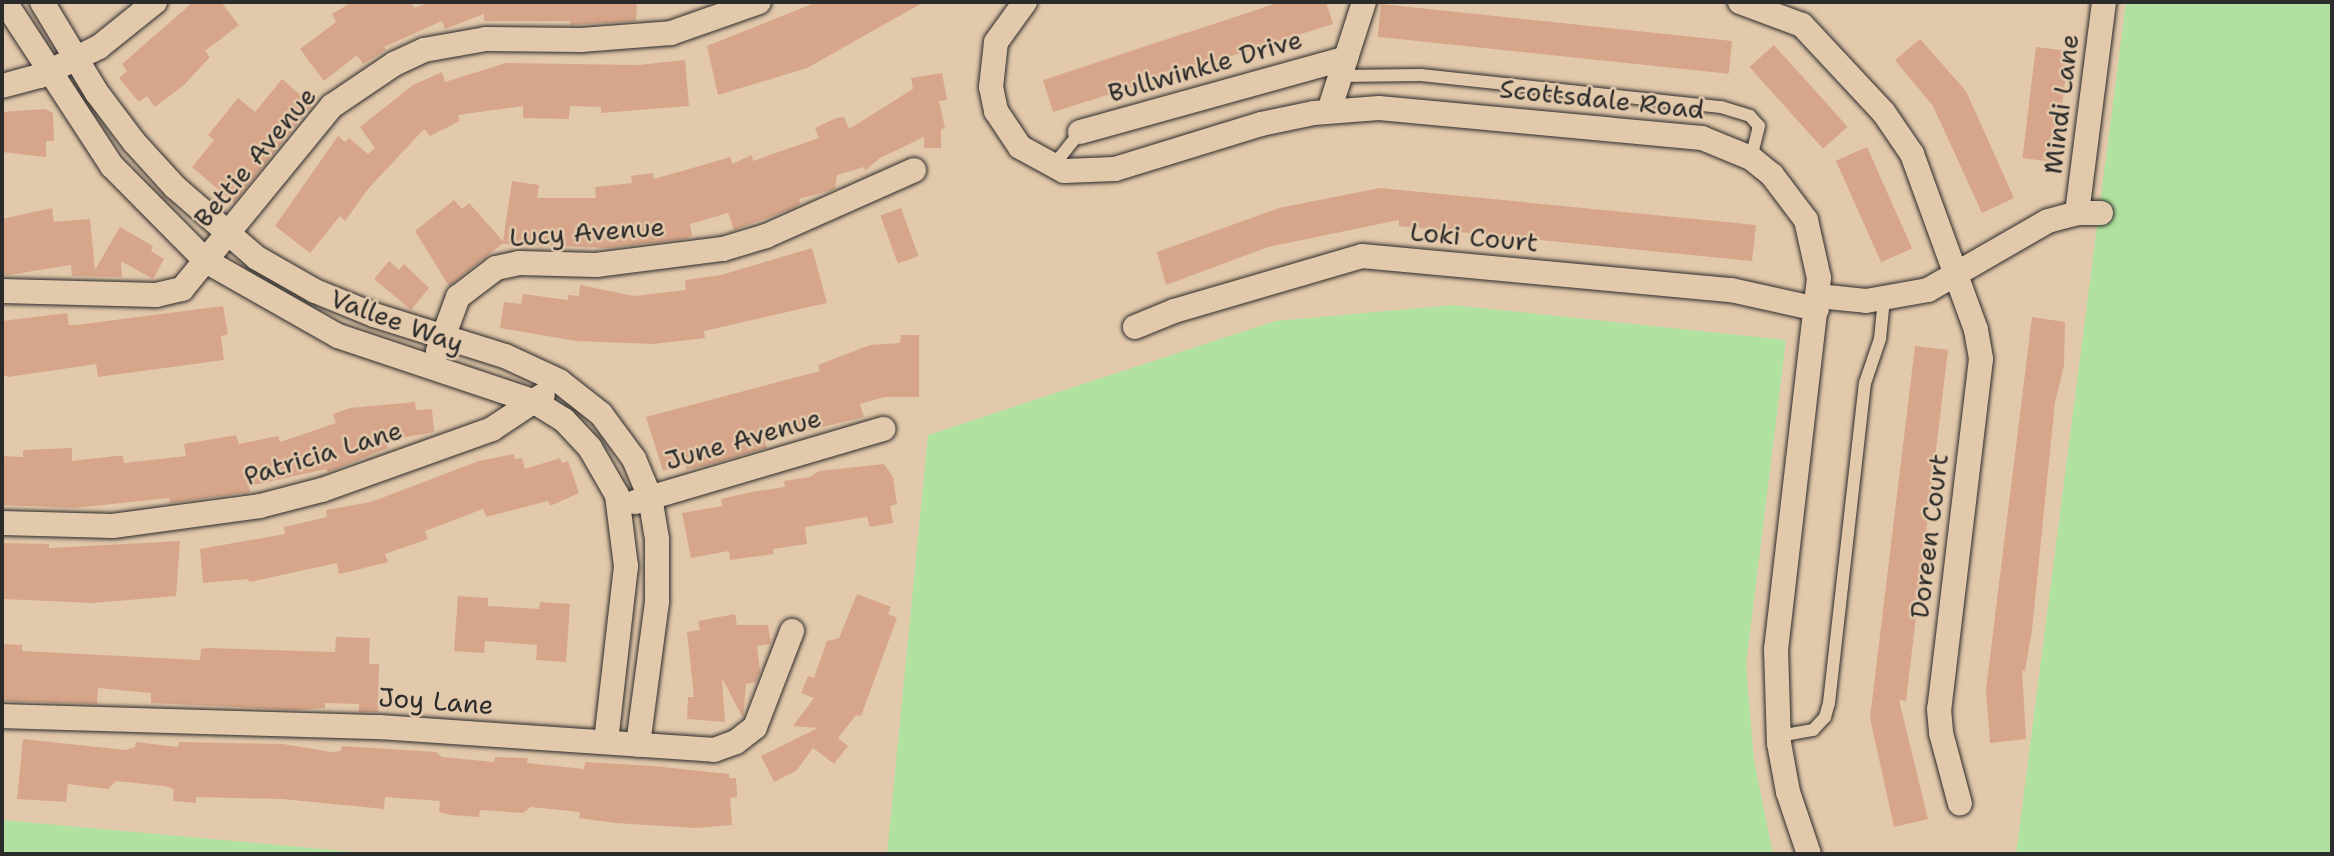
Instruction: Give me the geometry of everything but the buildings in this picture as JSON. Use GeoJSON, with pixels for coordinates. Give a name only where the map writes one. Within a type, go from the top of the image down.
{"type":"FeatureCollection","features":[{"type":"Feature","properties":{"kind":"street","name":"Vallee Way"},"geometry":{"type":"LineString","coordinates":[[5,2],[112,166],[206,261],[338,336],[535,402],[564,420],[590,448],[620,506],[626,566],[606,742]]}},
{"type":"Feature","properties":{"kind":"street","name":"Vallee Way"},"geometry":{"type":"LineString","coordinates":[[42,2],[134,142],[229,236],[315,291],[442,337],[505,356],[559,381],[601,414],[634,459],[650,497],[657,539],[657,602],[638,745]]}},
{"type":"Feature","properties":{"kind":"street"},"geometry":{"type":"LineString","coordinates":[[2,86],[49,72],[99,47],[155,2]]}},
{"type":"Feature","properties":{"kind":"street","name":"Bettie Avenue"},"geometry":{"type":"LineString","coordinates":[[2,291],[170,293],[182,289],[229,236],[332,106],[394,64],[424,50],[486,39],[581,40],[671,33],[760,2]]}},
{"type":"Feature","properties":{"kind":"street","name":"Scottsdale Road"},"geometry":{"type":"LineString","coordinates":[[1025,2],[996,43],[991,87],[1007,131],[1020,147],[1053,166],[1091,173],[1115,169],[1261,124],[1329,111],[1431,111],[1702,138],[1751,158],[1791,195],[1806,220],[1815,247],[1817,302],[1776,649],[1779,736],[1788,792],[1809,854]]}},
{"type":"Feature","properties":{"kind":"street"},"geometry":{"type":"LineString","coordinates":[[1329,111],[1364,2]]}},
{"type":"Feature","properties":{"kind":"street","name":"Doreen Court"},"geometry":{"type":"LineString","coordinates":[[1740,2],[1802,25],[1884,113],[1912,154],[1953,278],[1976,330],[1981,359],[1939,709],[1941,733],[1960,804]]}},
{"type":"Feature","properties":{"kind":"street","name":"Mindi Lane"},"geometry":{"type":"LineString","coordinates":[[2089,213],[2104,2]]}},
{"type":"Feature","properties":{"kind":"street","name":"Bullwinkle Drive"},"geometry":{"type":"LineString","coordinates":[[1080,132],[1343,67]]}},
{"type":"Feature","properties":{"kind":"street","name":"Lucy Avenue"},"geometry":{"type":"LineString","coordinates":[[432,368],[458,297],[496,268],[519,263],[621,263],[723,248],[766,236],[914,170]]}},
{"type":"Feature","properties":{"kind":"street","name":"Loki Court"},"geometry":{"type":"LineString","coordinates":[[1135,327],[1174,310],[1362,256],[1731,290],[1817,302],[1884,299],[1928,290],[2048,221],[2089,213]]}},
{"type":"Feature","properties":{"kind":"street","name":"Patricia Lane"},"geometry":{"type":"LineString","coordinates":[[2,523],[113,526],[260,506],[322,490],[492,429],[535,402],[559,381]]}},
{"type":"Feature","properties":{"kind":"street","name":"June Avenue"},"geometry":{"type":"LineString","coordinates":[[620,506],[883,429]]}},
{"type":"Feature","properties":{"kind":"street","name":"Joy Lane"},"geometry":{"type":"LineString","coordinates":[[2,716],[379,727],[714,750],[736,742],[755,727],[792,631]]}},
{"type":"Feature","properties":{"kind":"lane"},"geometry":{"type":"LineString","coordinates":[[1343,67],[1721,107],[1750,116],[1759,126],[1751,158]]}},
{"type":"Feature","properties":{"kind":"lane"},"geometry":{"type":"LineString","coordinates":[[1053,166],[1080,132]]}},
{"type":"Feature","properties":{"kind":"lane"},"geometry":{"type":"LineString","coordinates":[[1779,736],[1813,730],[1825,717],[1829,703],[1865,383],[1880,339],[1884,299]]}},
{"type":"Feature","properties":{"kind":"green space"},"geometry":{"type":"Polygon","coordinates":[[[2126,2],[2332,2],[2332,854],[2016,854],[2126,2]]]}},
{"type":"Feature","properties":{"kind":"green space"},"geometry":{"type":"Polygon","coordinates":[[[1453,305],[1786,340],[1746,665],[1754,760],[1773,854],[887,854],[928,435],[1275,321],[1453,305]]]}},
{"type":"Feature","properties":{"kind":"green space"},"geometry":{"type":"Polygon","coordinates":[[[2,820],[377,854],[2,854],[2,820]]]}}]}
